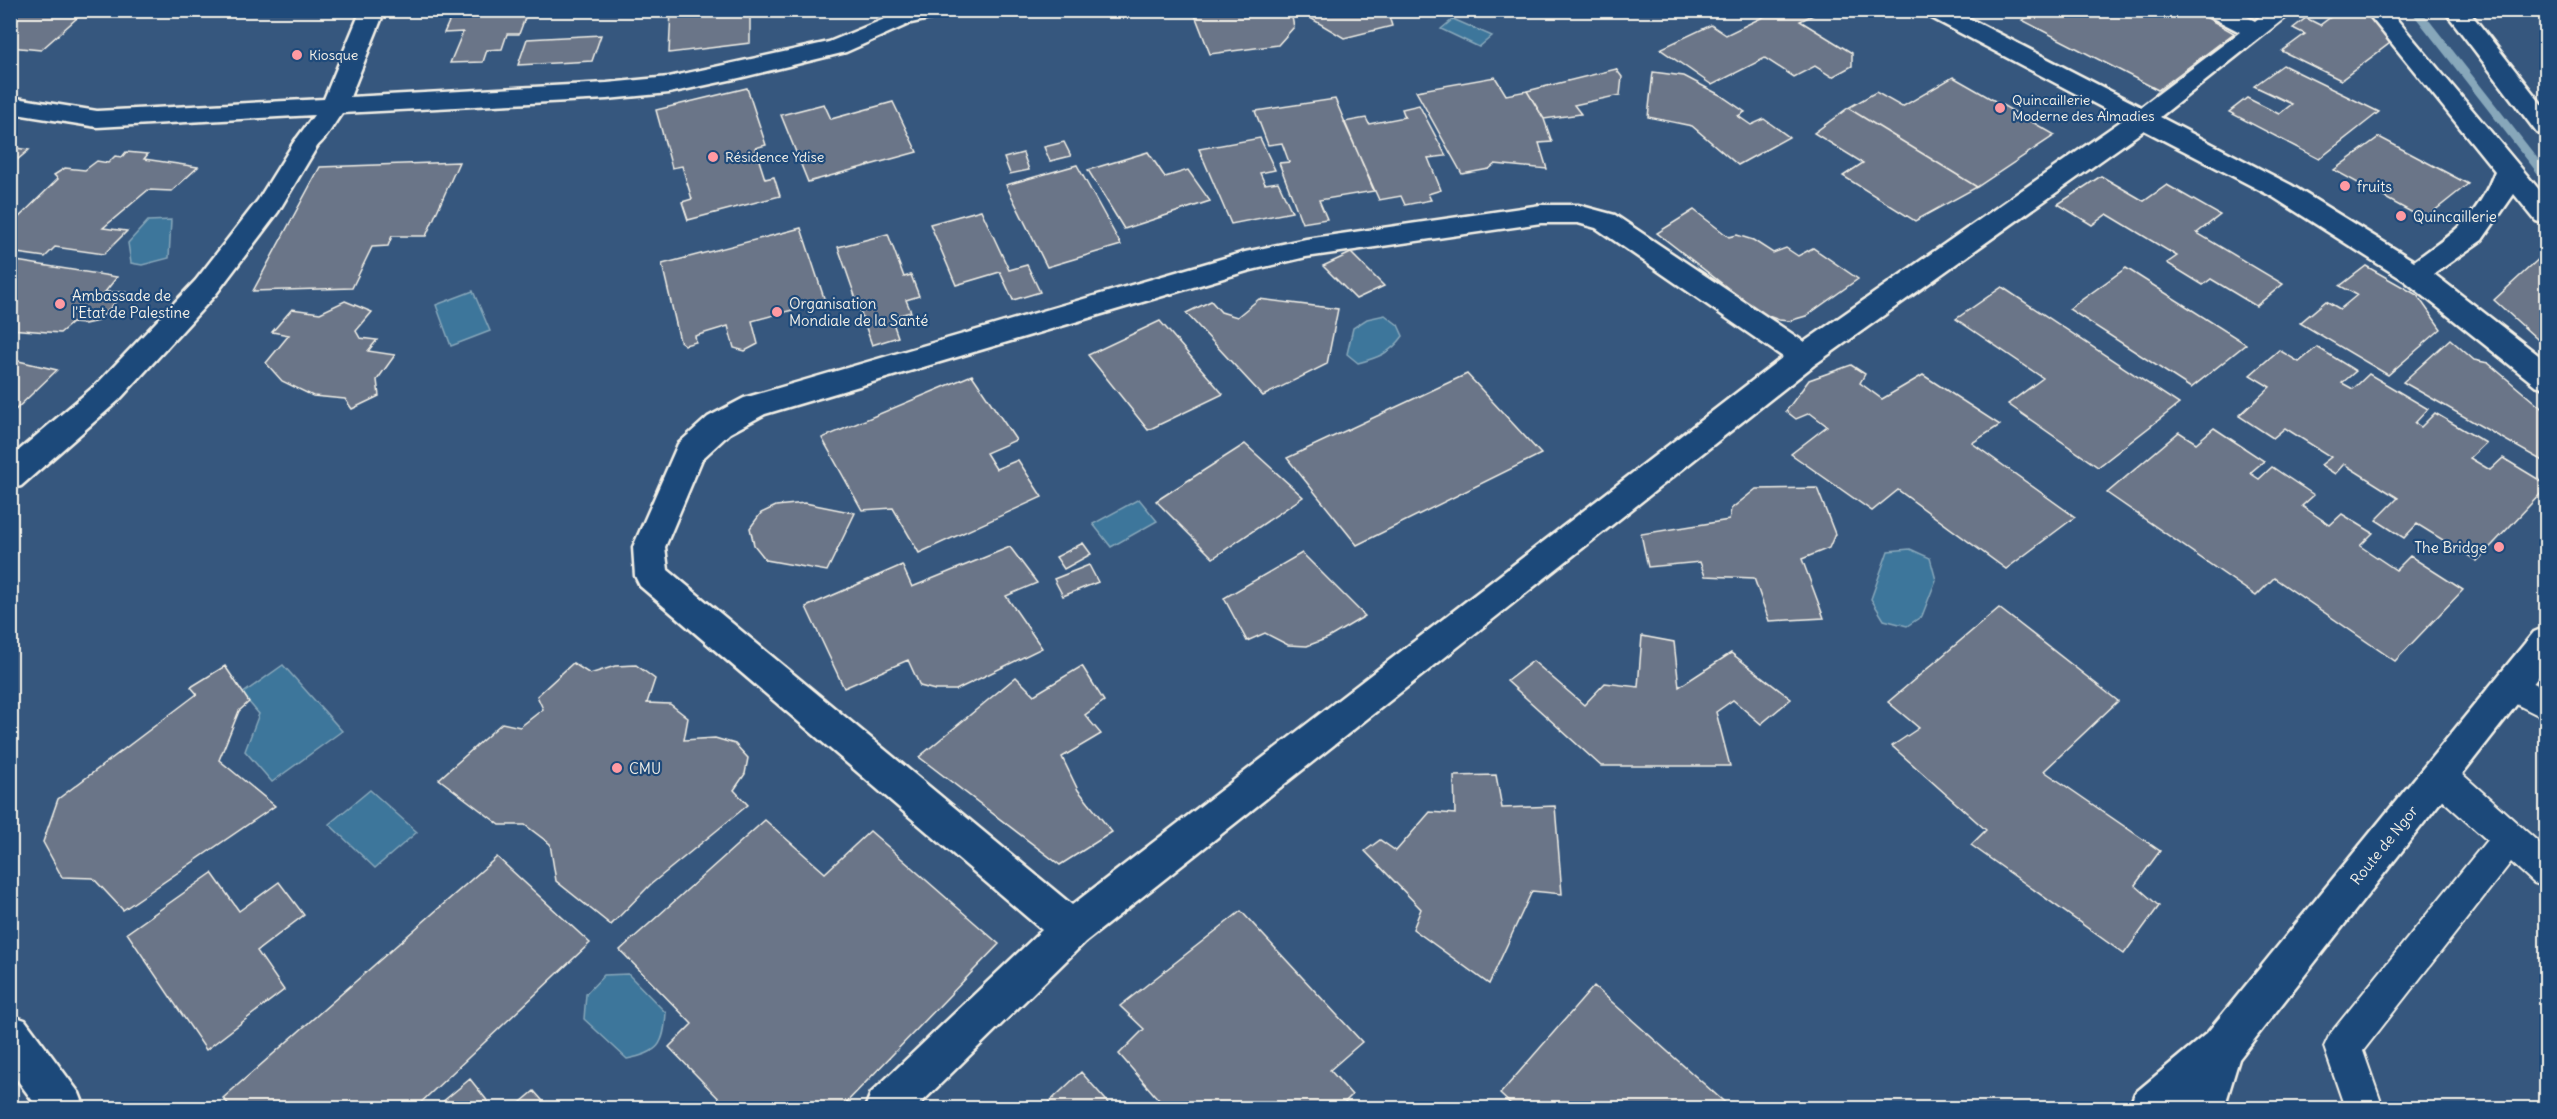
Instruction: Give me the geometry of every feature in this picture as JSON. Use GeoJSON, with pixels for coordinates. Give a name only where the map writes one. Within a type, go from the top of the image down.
{"type":"FeatureCollection","features":[{"type":"Feature","properties":{"kind":"street"},"geometry":{"type":"LineString","coordinates":[[10,477],[108,392],[206,287],[268,206],[305,145],[334,106],[373,10]]}},
{"type":"Feature","properties":{"kind":"street"},"geometry":{"type":"LineString","coordinates":[[10,105],[97,119],[607,92],[669,85],[837,47],[904,14],[940,10]]}},
{"type":"Feature","properties":{"kind":"street"},"geometry":{"type":"LineString","coordinates":[[1934,10],[2282,191],[2415,274],[2547,377]]}},
{"type":"Feature","properties":{"kind":"street"},"geometry":{"type":"LineString","coordinates":[[2215,10],[2257,31]]}},
{"type":"Feature","properties":{"kind":"street"},"geometry":{"type":"LineString","coordinates":[[886,1108],[1071,929],[1804,357],[2143,118],[2284,10]]}},
{"type":"Feature","properties":{"kind":"street"},"geometry":{"type":"LineString","coordinates":[[2376,10],[2508,172],[2547,215]]}},
{"type":"Feature","properties":{"kind":"street"},"geometry":{"type":"LineString","coordinates":[[2455,10],[2547,127]]}},
{"type":"Feature","properties":{"kind":"street"},"geometry":{"type":"LineString","coordinates":[[2509,80],[2547,96]]}},
{"type":"Feature","properties":{"kind":"street"},"geometry":{"type":"LineString","coordinates":[[2415,274],[2472,233],[2502,191],[2508,172]]}},
{"type":"Feature","properties":{"kind":"street"},"geometry":{"type":"LineString","coordinates":[[1071,929],[652,576],[648,547],[684,463],[689,452],[719,425],[755,406],[1245,262],[1306,248],[1541,214],[1578,214],[1605,222],[1804,357]]}},
{"type":"Feature","properties":{"kind":"street","name":"Route de Ngor"},"geometry":{"type":"LineString","coordinates":[[2222,1048],[2547,642]]}},
{"type":"Feature","properties":{"kind":"street"},"geometry":{"type":"LineString","coordinates":[[10,1035],[64,1108]]}},
{"type":"Feature","properties":{"kind":"street"},"geometry":{"type":"LineString","coordinates":[[2150,1108],[2222,1048]]}},
{"type":"Feature","properties":{"kind":"street"},"geometry":{"type":"LineString","coordinates":[[2203,1108],[2222,1048]]}},
{"type":"Feature","properties":{"kind":"lane"},"geometry":{"type":"LineString","coordinates":[[2511,686],[2547,705]]}},
{"type":"Feature","properties":{"kind":"lane"},"geometry":{"type":"LineString","coordinates":[[2440,776],[2547,871]]}},
{"type":"Feature","properties":{"kind":"lane"},"geometry":{"type":"LineString","coordinates":[[2364,1108],[2343,1047],[2510,837]]}},
{"type":"Feature","properties":{"kind":"water"},"geometry":{"type":"Polygon","coordinates":[[[1453,19],[1492,36],[1479,47],[1441,29],[1453,19]]]}},
{"type":"Feature","properties":{"kind":"water"},"geometry":{"type":"Polygon","coordinates":[[[171,220],[169,258],[142,265],[131,263],[128,243],[148,221],[171,220]]]}},
{"type":"Feature","properties":{"kind":"water"},"geometry":{"type":"Polygon","coordinates":[[[473,291],[490,331],[451,346],[436,305],[473,291]]]}},
{"type":"Feature","properties":{"kind":"water"},"geometry":{"type":"Polygon","coordinates":[[[1385,315],[1398,325],[1403,336],[1394,347],[1383,354],[1358,363],[1347,354],[1353,328],[1367,319],[1385,315]]]}},
{"type":"Feature","properties":{"kind":"water"},"geometry":{"type":"Polygon","coordinates":[[[1139,499],[1157,521],[1111,547],[1093,524],[1139,499]]]}},
{"type":"Feature","properties":{"kind":"water"},"geometry":{"type":"Polygon","coordinates":[[[1910,549],[1930,558],[1936,580],[1922,616],[1907,626],[1884,620],[1871,599],[1888,551],[1910,549]]]}},
{"type":"Feature","properties":{"kind":"water"},"geometry":{"type":"Polygon","coordinates":[[[283,665],[342,731],[272,782],[245,751],[259,714],[242,694],[283,665]]]}},
{"type":"Feature","properties":{"kind":"water"},"geometry":{"type":"Polygon","coordinates":[[[370,790],[417,832],[375,868],[329,824],[370,790]]]}},
{"type":"Feature","properties":{"kind":"water"},"geometry":{"type":"Polygon","coordinates":[[[628,974],[666,1013],[664,1033],[658,1046],[646,1054],[627,1059],[584,1019],[586,994],[604,975],[628,974]]]}},
{"type":"Feature","properties":{"kind":"building"},"geometry":{"type":"Polygon","coordinates":[[[10,10],[86,10],[41,50],[10,47],[10,10]]]}},
{"type":"Feature","properties":{"kind":"building"},"geometry":{"type":"Polygon","coordinates":[[[454,10],[528,10],[519,34],[507,34],[502,49],[487,50],[483,62],[450,63],[463,32],[444,33],[454,10]]]}},
{"type":"Feature","properties":{"kind":"building"},"geometry":{"type":"Polygon","coordinates":[[[671,10],[750,10],[750,43],[669,53],[671,10]]]}},
{"type":"Feature","properties":{"kind":"building"},"geometry":{"type":"Polygon","coordinates":[[[1193,10],[1387,10],[1392,26],[1344,38],[1307,16],[1292,17],[1294,27],[1278,45],[1210,54],[1193,10]]]}},
{"type":"Feature","properties":{"kind":"building"},"geometry":{"type":"Polygon","coordinates":[[[1757,10],[1806,10],[1813,15],[1800,21],[1852,53],[1852,66],[1832,77],[1815,66],[1794,77],[1765,58],[1712,85],[1660,49],[1711,25],[1726,35],[1765,16],[1757,10]]]}},
{"type":"Feature","properties":{"kind":"building"},"geometry":{"type":"Polygon","coordinates":[[[2040,10],[2193,10],[2234,33],[2158,90],[2022,20],[2040,10]]]}},
{"type":"Feature","properties":{"kind":"building"},"geometry":{"type":"Polygon","coordinates":[[[2340,10],[2364,10],[2390,43],[2341,80],[2282,51],[2305,34],[2293,28],[2306,18],[2320,25],[2340,10]]]}},
{"type":"Feature","properties":{"kind":"building"},"geometry":{"type":"Polygon","coordinates":[[[601,35],[592,61],[518,65],[527,39],[601,35]]]}},
{"type":"Feature","properties":{"kind":"building"},"geometry":{"type":"Polygon","coordinates":[[[2283,65],[2379,112],[2319,159],[2229,112],[2247,98],[2279,114],[2292,104],[2254,86],[2283,65]]]}},
{"type":"Feature","properties":{"kind":"building"},"geometry":{"type":"Polygon","coordinates":[[[1616,69],[1622,77],[1620,95],[1574,105],[1581,114],[1544,119],[1527,91],[1616,69]]]}},
{"type":"Feature","properties":{"kind":"building"},"geometry":{"type":"Polygon","coordinates":[[[1653,72],[1684,76],[1720,95],[1745,112],[1738,116],[1751,125],[1764,119],[1789,137],[1738,165],[1692,126],[1648,117],[1653,72]]]}},
{"type":"Feature","properties":{"kind":"building"},"geometry":{"type":"Polygon","coordinates":[[[1495,77],[1506,95],[1527,91],[1544,119],[1552,142],[1539,143],[1547,169],[1495,164],[1489,169],[1462,174],[1416,91],[1495,77]]]}},
{"type":"Feature","properties":{"kind":"building"},"geometry":{"type":"Polygon","coordinates":[[[1953,77],[2055,135],[1977,187],[1848,108],[1876,92],[1902,107],[1953,77]]]}},
{"type":"Feature","properties":{"kind":"building","name":"Résidence Ydise"},"geometry":{"type":"Polygon","coordinates":[[[747,88],[766,145],[755,148],[765,179],[774,177],[780,196],[688,220],[682,202],[692,199],[682,166],[672,168],[656,110],[747,88]]]}},
{"type":"Feature","properties":{"kind":"building"},"geometry":{"type":"Polygon","coordinates":[[[1335,99],[1374,191],[1319,200],[1327,219],[1302,223],[1279,163],[1289,162],[1282,143],[1268,145],[1255,111],[1335,99]]]}},
{"type":"Feature","properties":{"kind":"building"},"geometry":{"type":"Polygon","coordinates":[[[893,102],[917,152],[808,182],[781,115],[824,104],[831,119],[893,102]]]}},
{"type":"Feature","properties":{"kind":"building"},"geometry":{"type":"Polygon","coordinates":[[[1419,105],[1446,156],[1428,158],[1441,190],[1428,194],[1431,200],[1405,205],[1401,196],[1379,200],[1344,122],[1366,118],[1369,124],[1405,117],[1402,109],[1419,105]]]}},
{"type":"Feature","properties":{"kind":"building"},"geometry":{"type":"Polygon","coordinates":[[[1848,108],[1977,187],[1915,221],[1843,176],[1863,163],[1814,133],[1848,108]]]}},
{"type":"Feature","properties":{"kind":"building"},"geometry":{"type":"Polygon","coordinates":[[[2379,137],[2468,184],[2424,219],[2334,170],[2379,137]]]}},
{"type":"Feature","properties":{"kind":"building"},"geometry":{"type":"Polygon","coordinates":[[[1260,138],[1275,170],[1260,173],[1265,184],[1278,182],[1292,212],[1231,224],[1199,149],[1260,138]]]}},
{"type":"Feature","properties":{"kind":"building"},"geometry":{"type":"Polygon","coordinates":[[[1064,142],[1071,156],[1050,161],[1044,147],[1064,142]]]}},
{"type":"Feature","properties":{"kind":"building"},"geometry":{"type":"Polygon","coordinates":[[[10,147],[29,150],[10,166],[10,147]]]}},
{"type":"Feature","properties":{"kind":"building"},"geometry":{"type":"Polygon","coordinates":[[[126,152],[148,154],[144,159],[198,167],[172,191],[148,190],[103,228],[127,231],[104,254],[55,247],[45,257],[10,252],[10,226],[58,179],[54,175],[65,168],[85,170],[97,161],[108,163],[115,156],[122,157],[126,152]]]}},
{"type":"Feature","properties":{"kind":"building"},"geometry":{"type":"Polygon","coordinates":[[[1148,152],[1165,177],[1188,170],[1210,201],[1124,229],[1088,170],[1148,152]]]}},
{"type":"Feature","properties":{"kind":"building"},"geometry":{"type":"Polygon","coordinates":[[[1023,153],[1029,170],[1010,174],[1004,158],[1023,153]]]}},
{"type":"Feature","properties":{"kind":"building"},"geometry":{"type":"Polygon","coordinates":[[[459,162],[426,236],[392,236],[388,246],[372,247],[352,288],[253,291],[320,167],[459,162]]]}},
{"type":"Feature","properties":{"kind":"building"},"geometry":{"type":"Polygon","coordinates":[[[1077,165],[1121,245],[1047,267],[1006,185],[1077,165]]]}},
{"type":"Feature","properties":{"kind":"building"},"geometry":{"type":"Polygon","coordinates":[[[2101,176],[2144,201],[2167,185],[2220,215],[2197,233],[2283,284],[2256,306],[2211,279],[2203,285],[2167,263],[2177,256],[2107,214],[2092,225],[2058,204],[2101,176]]]}},
{"type":"Feature","properties":{"kind":"building"},"geometry":{"type":"Polygon","coordinates":[[[981,210],[1009,270],[1027,265],[1040,292],[1013,300],[1000,272],[956,285],[930,224],[981,210]]]}},
{"type":"Feature","properties":{"kind":"building"},"geometry":{"type":"Polygon","coordinates":[[[1694,210],[1729,237],[1737,235],[1753,240],[1773,253],[1786,248],[1798,256],[1813,248],[1858,279],[1806,316],[1789,321],[1760,313],[1657,233],[1694,210]]]}},
{"type":"Feature","properties":{"kind":"building"},"geometry":{"type":"Polygon","coordinates":[[[801,228],[825,301],[752,321],[758,344],[745,351],[734,348],[728,326],[695,336],[696,342],[685,345],[680,341],[662,264],[801,228]]]}},
{"type":"Feature","properties":{"kind":"building"},"geometry":{"type":"Polygon","coordinates":[[[888,234],[904,277],[911,275],[919,296],[906,300],[911,312],[891,317],[898,337],[872,345],[838,247],[888,234]]]}},
{"type":"Feature","properties":{"kind":"building"},"geometry":{"type":"Polygon","coordinates":[[[1351,253],[1384,286],[1356,299],[1323,266],[1351,253]]]}},
{"type":"Feature","properties":{"kind":"building"},"geometry":{"type":"Polygon","coordinates":[[[2544,254],[2546,256],[2546,347],[2494,300],[2544,254]]]}},
{"type":"Feature","properties":{"kind":"building"},"geometry":{"type":"Polygon","coordinates":[[[10,260],[117,277],[105,292],[125,292],[98,321],[85,324],[72,323],[60,333],[10,329],[10,260]]]}},
{"type":"Feature","properties":{"kind":"building"},"geometry":{"type":"Polygon","coordinates":[[[2366,266],[2417,295],[2441,329],[2388,375],[2300,323],[2326,301],[2340,309],[2357,295],[2340,286],[2366,266]]]}},
{"type":"Feature","properties":{"kind":"building"},"geometry":{"type":"Polygon","coordinates":[[[2126,268],[2246,344],[2191,388],[2069,309],[2126,268]]]}},
{"type":"Feature","properties":{"kind":"building"},"geometry":{"type":"Polygon","coordinates":[[[2002,287],[2179,404],[2098,467],[2008,404],[2043,378],[1956,319],[2002,287]]]}},
{"type":"Feature","properties":{"kind":"building"},"geometry":{"type":"Polygon","coordinates":[[[1259,299],[1338,309],[1327,364],[1263,396],[1186,313],[1211,301],[1221,312],[1237,317],[1259,299]]]}},
{"type":"Feature","properties":{"kind":"building"},"geometry":{"type":"Polygon","coordinates":[[[345,301],[372,312],[356,331],[360,338],[377,340],[368,351],[395,355],[377,380],[379,396],[352,409],[345,399],[313,396],[282,381],[266,363],[289,335],[272,332],[292,309],[320,313],[345,301]]]}},
{"type":"Feature","properties":{"kind":"building"},"geometry":{"type":"Polygon","coordinates":[[[1160,321],[1223,394],[1148,430],[1088,355],[1160,321]]]}},
{"type":"Feature","properties":{"kind":"building"},"geometry":{"type":"Polygon","coordinates":[[[2450,339],[2474,360],[2488,363],[2546,412],[2546,463],[2403,382],[2450,339]]]}},
{"type":"Feature","properties":{"kind":"building"},"geometry":{"type":"Polygon","coordinates":[[[2317,347],[2356,371],[2342,383],[2353,389],[2369,374],[2428,409],[2415,423],[2421,427],[2435,413],[2486,443],[2470,458],[2490,470],[2503,458],[2546,484],[2546,488],[2477,561],[2417,524],[2404,538],[2376,520],[2398,498],[2344,464],[2335,474],[2321,465],[2331,457],[2285,428],[2273,438],[2239,416],[2270,387],[2250,375],[2279,350],[2299,362],[2317,347]]]}},
{"type":"Feature","properties":{"kind":"building"},"geometry":{"type":"Polygon","coordinates":[[[10,359],[57,370],[10,415],[10,359]]]}},
{"type":"Feature","properties":{"kind":"building"},"geometry":{"type":"Polygon","coordinates":[[[1851,365],[1865,374],[1860,383],[1882,399],[1923,375],[2000,425],[1972,443],[2075,517],[2006,569],[1898,490],[1872,511],[1791,454],[1827,426],[1810,413],[1796,419],[1786,411],[1809,380],[1851,365]]]}},
{"type":"Feature","properties":{"kind":"building"},"geometry":{"type":"Polygon","coordinates":[[[1467,374],[1541,454],[1357,545],[1287,458],[1467,374]]]}},
{"type":"Feature","properties":{"kind":"building"},"geometry":{"type":"Polygon","coordinates":[[[972,375],[1016,440],[986,453],[996,469],[1018,460],[1042,497],[919,553],[893,508],[862,510],[822,438],[972,375]]]}},
{"type":"Feature","properties":{"kind":"building"},"geometry":{"type":"Polygon","coordinates":[[[2214,428],[2264,461],[2250,473],[2259,479],[2272,467],[2314,495],[2302,506],[2330,525],[2342,514],[2373,533],[2360,546],[2396,570],[2410,556],[2463,590],[2395,661],[2274,578],[2256,596],[2107,493],[2179,432],[2196,443],[2214,428]]]}},
{"type":"Feature","properties":{"kind":"building"},"geometry":{"type":"Polygon","coordinates":[[[1245,444],[1303,497],[1213,558],[1156,501],[1245,444]]]}},
{"type":"Feature","properties":{"kind":"building"},"geometry":{"type":"Polygon","coordinates":[[[1817,488],[1835,534],[1829,548],[1802,559],[1824,618],[1769,621],[1754,578],[1705,576],[1700,562],[1648,567],[1641,534],[1729,520],[1731,509],[1756,489],[1817,488]]]}},
{"type":"Feature","properties":{"kind":"building"},"geometry":{"type":"Polygon","coordinates":[[[805,503],[855,513],[827,571],[766,560],[754,545],[750,528],[761,513],[776,506],[805,503]]]}},
{"type":"Feature","properties":{"kind":"building"},"geometry":{"type":"Polygon","coordinates":[[[1083,543],[1091,554],[1064,569],[1056,557],[1083,543]]]}},
{"type":"Feature","properties":{"kind":"building"},"geometry":{"type":"Polygon","coordinates":[[[1010,547],[1037,583],[1006,596],[1042,648],[956,690],[935,690],[920,686],[908,660],[844,688],[806,607],[902,565],[912,587],[1010,547]]]}},
{"type":"Feature","properties":{"kind":"building"},"geometry":{"type":"Polygon","coordinates":[[[1302,553],[1365,616],[1328,638],[1307,646],[1288,645],[1265,633],[1247,641],[1224,598],[1302,553]]]}},
{"type":"Feature","properties":{"kind":"building"},"geometry":{"type":"Polygon","coordinates":[[[1089,565],[1098,582],[1063,596],[1054,579],[1089,565]]]}},
{"type":"Feature","properties":{"kind":"building"},"geometry":{"type":"Polygon","coordinates":[[[1999,608],[2118,701],[2044,771],[2160,851],[2135,885],[2159,906],[2124,954],[1971,845],[1986,830],[1892,746],[1919,728],[1888,702],[1999,608]]]}},
{"type":"Feature","properties":{"kind":"building"},"geometry":{"type":"Polygon","coordinates":[[[1642,636],[1674,642],[1679,687],[1731,653],[1791,699],[1761,724],[1733,700],[1716,712],[1730,766],[1601,766],[1507,681],[1533,661],[1584,705],[1605,683],[1638,687],[1642,636]]]}},
{"type":"Feature","properties":{"kind":"building"},"geometry":{"type":"Polygon","coordinates":[[[573,663],[590,674],[615,666],[636,665],[655,679],[647,703],[670,704],[688,718],[684,740],[715,738],[735,744],[748,758],[745,774],[734,790],[748,805],[650,885],[611,925],[556,881],[550,844],[525,825],[500,825],[439,779],[502,723],[520,727],[543,709],[537,696],[573,663]]]}},
{"type":"Feature","properties":{"kind":"building"},"geometry":{"type":"Polygon","coordinates":[[[225,666],[249,702],[239,711],[219,760],[275,806],[123,910],[93,878],[62,877],[43,842],[58,799],[197,694],[191,687],[225,666]]]}},
{"type":"Feature","properties":{"kind":"building"},"geometry":{"type":"Polygon","coordinates":[[[1082,666],[1104,701],[1085,715],[1101,734],[1062,757],[1078,790],[1112,832],[1060,865],[919,757],[1016,677],[1034,695],[1082,666]]]}},
{"type":"Feature","properties":{"kind":"building"},"geometry":{"type":"Polygon","coordinates":[[[1496,775],[1502,808],[1555,806],[1562,894],[1532,891],[1489,984],[1413,929],[1421,909],[1365,851],[1380,840],[1396,851],[1430,812],[1455,814],[1454,776],[1496,775]]]}},
{"type":"Feature","properties":{"kind":"building"},"geometry":{"type":"Polygon","coordinates":[[[765,820],[825,873],[870,831],[999,944],[841,1108],[728,1108],[669,1047],[692,1024],[620,950],[765,820]]]}},
{"type":"Feature","properties":{"kind":"building"},"geometry":{"type":"Polygon","coordinates":[[[497,857],[590,943],[415,1108],[232,1108],[223,1098],[497,857]]]}},
{"type":"Feature","properties":{"kind":"building"},"geometry":{"type":"Polygon","coordinates":[[[212,873],[239,911],[279,882],[304,915],[257,951],[284,990],[206,1050],[127,933],[212,873]]]}},
{"type":"Feature","properties":{"kind":"building"},"geometry":{"type":"Polygon","coordinates":[[[1241,911],[1362,1042],[1330,1070],[1352,1095],[1339,1108],[1166,1108],[1119,1054],[1144,1029],[1120,1006],[1241,911]]]}},
{"type":"Feature","properties":{"kind":"building"},"geometry":{"type":"Polygon","coordinates":[[[1594,986],[1731,1108],[1515,1108],[1500,1094],[1594,986]]]}},
{"type":"Feature","properties":{"kind":"building"},"geometry":{"type":"Polygon","coordinates":[[[1081,1072],[1113,1108],[1043,1108],[1081,1072]]]}},
{"type":"Feature","properties":{"kind":"building"},"geometry":{"type":"Polygon","coordinates":[[[470,1079],[493,1108],[435,1108],[470,1079]]]}},
{"type":"Feature","properties":{"kind":"building"},"geometry":{"type":"Polygon","coordinates":[[[534,1091],[549,1108],[514,1108],[534,1091]]]}},
{"type":"Feature","properties":{"kind":"waterway"},"geometry":{"type":"LineString","coordinates":[[2415,10],[2546,176]]}},
{"type":"Feature","properties":{"kind":"place","name":"Kiosque"},"geometry":{"type":"Point","coordinates":[297,55]}},
{"type":"Feature","properties":{"kind":"place","name":"Quincaillerie Moderne des Almadies"},"geometry":{"type":"Point","coordinates":[2000,108]}},
{"type":"Feature","properties":{"kind":"place","name":"Résidence Ydise"},"geometry":{"type":"Point","coordinates":[713,157]}},
{"type":"Feature","properties":{"kind":"place","name":"fruits"},"geometry":{"type":"Point","coordinates":[2345,186]}},
{"type":"Feature","properties":{"kind":"place","name":"Quincaillerie"},"geometry":{"type":"Point","coordinates":[2401,216]}},
{"type":"Feature","properties":{"kind":"place","name":"Ambassade de l'Etat de Palestine"},"geometry":{"type":"Point","coordinates":[60,304]}},
{"type":"Feature","properties":{"kind":"place","name":"Organisation Mondiale de la Santé"},"geometry":{"type":"Point","coordinates":[777,312]}},
{"type":"Feature","properties":{"kind":"place","name":"The Bridge"},"geometry":{"type":"Point","coordinates":[2499,547]}},
{"type":"Feature","properties":{"kind":"place","name":"CMU"},"geometry":{"type":"Point","coordinates":[617,768]}}]}
